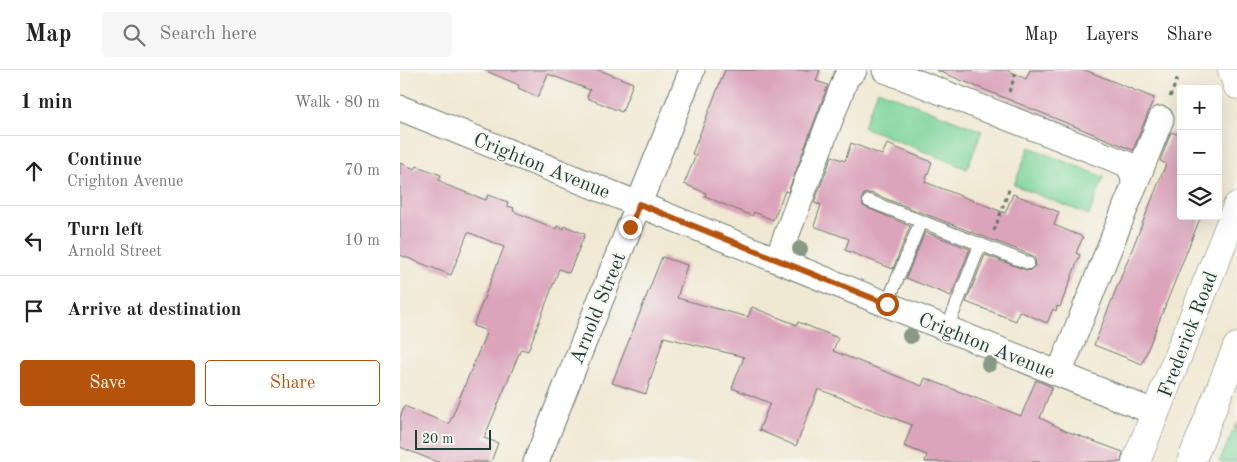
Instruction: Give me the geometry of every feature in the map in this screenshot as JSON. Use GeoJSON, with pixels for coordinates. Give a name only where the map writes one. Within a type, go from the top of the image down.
{"type":"FeatureCollection","features":[{"type":"Feature","properties":{"kind":"main road"},"geometry":{"type":"LineString","coordinates":[[1232,70],[1237,85]]}},
{"type":"Feature","properties":{"kind":"main road","name":"Frederick Road"},"geometry":{"type":"LineString","coordinates":[[1136,462],[1237,206]]}},
{"type":"Feature","properties":{"kind":"main road"},"geometry":{"type":"LineString","coordinates":[[1191,462],[1237,348]]}},
{"type":"Feature","properties":{"kind":"street","name":"Arnold Street"},"geometry":{"type":"LineString","coordinates":[[536,462],[692,70]]}},
{"type":"Feature","properties":{"kind":"street"},"geometry":{"type":"LineString","coordinates":[[885,70],[1127,164],[1133,174],[1134,186]]}},
{"type":"Feature","properties":{"kind":"street"},"geometry":{"type":"LineString","coordinates":[[777,260],[850,73]]}},
{"type":"Feature","properties":{"kind":"street","name":"Crighton Avenue"},"geometry":{"type":"LineString","coordinates":[[400,108],[1156,413]]}},
{"type":"Feature","properties":{"kind":"street"},"geometry":{"type":"LineString","coordinates":[[1059,374],[1160,119]]}},
{"type":"Feature","properties":{"kind":"lane"},"geometry":{"type":"LineString","coordinates":[[869,201],[1028,263]]}},
{"type":"Feature","properties":{"kind":"lane"},"geometry":{"type":"LineString","coordinates":[[887,304],[921,221]]}},
{"type":"Feature","properties":{"kind":"lane"},"geometry":{"type":"LineString","coordinates":[[948,329],[980,245]]}},
{"type":"Feature","properties":{"kind":"path"},"geometry":{"type":"LineString","coordinates":[[1007,95],[1017,70]]}},
{"type":"Feature","properties":{"kind":"green space"},"geometry":{"type":"Polygon","coordinates":[[[878,90],[982,131],[967,169],[863,127],[878,90]]]}},
{"type":"Feature","properties":{"kind":"green space"},"geometry":{"type":"Polygon","coordinates":[[[1029,147],[1104,177],[1089,215],[1014,185],[1029,147]]]}},
{"type":"Feature","properties":{"kind":"green space"},"geometry":{"type":"Polygon","coordinates":[[[1237,422],[1237,462],[1219,462],[1237,422]]]}},
{"type":"Feature","properties":{"kind":"building"},"geometry":{"type":"Polygon","coordinates":[[[484,70],[599,70],[633,83],[622,112],[587,98],[590,90],[548,74],[538,97],[518,88],[519,85],[484,70]]]}},
{"type":"Feature","properties":{"kind":"building"},"geometry":{"type":"Polygon","coordinates":[[[725,70],[820,70],[816,81],[828,85],[788,192],[785,191],[773,220],[754,212],[752,216],[705,196],[706,193],[684,184],[696,155],[692,154],[725,70]]]}},
{"type":"Feature","properties":{"kind":"building"},"geometry":{"type":"Polygon","coordinates":[[[936,70],[1007,70],[1026,79],[1030,70],[1085,70],[1154,98],[1133,150],[936,70]]]}},
{"type":"Feature","properties":{"kind":"building"},"geometry":{"type":"Polygon","coordinates":[[[1171,132],[1177,134],[1177,220],[1199,220],[1142,364],[1094,345],[1166,164],[1160,161],[1171,132]]]}},
{"type":"Feature","properties":{"kind":"building"},"geometry":{"type":"Polygon","coordinates":[[[851,143],[882,155],[887,144],[932,162],[925,182],[1005,213],[1013,194],[1059,212],[1054,225],[1083,237],[1076,253],[1080,255],[1060,307],[1057,306],[1056,311],[1053,309],[1047,323],[1019,311],[1016,321],[966,302],[985,255],[1029,271],[1036,265],[1035,258],[1031,255],[871,193],[864,194],[862,198],[863,206],[910,226],[893,269],[845,250],[849,239],[814,226],[821,205],[814,203],[832,156],[845,161],[851,143]]]}},
{"type":"Feature","properties":{"kind":"building"},"geometry":{"type":"Polygon","coordinates":[[[400,163],[415,169],[417,166],[441,175],[439,180],[446,185],[486,200],[488,195],[508,202],[507,206],[514,208],[513,211],[556,229],[557,226],[564,229],[565,226],[585,234],[569,273],[559,269],[528,351],[521,349],[484,438],[498,443],[491,462],[437,462],[400,447],[400,418],[404,406],[449,424],[487,331],[473,326],[504,247],[468,232],[451,275],[400,255],[400,163]]]}},
{"type":"Feature","properties":{"kind":"building"},"geometry":{"type":"Polygon","coordinates":[[[925,232],[970,249],[951,296],[906,278],[925,232]]]}},
{"type":"Feature","properties":{"kind":"building"},"geometry":{"type":"Polygon","coordinates":[[[662,257],[687,265],[677,298],[748,317],[752,307],[797,325],[798,322],[838,338],[833,351],[922,386],[925,378],[1021,416],[1036,380],[1052,387],[1040,418],[1066,431],[1123,452],[1121,462],[925,462],[927,455],[904,446],[912,425],[818,389],[796,446],[759,430],[770,403],[732,388],[744,357],[664,337],[646,394],[612,383],[662,257]]]}},
{"type":"Feature","properties":{"kind":"route"},"geometry":{"type":"LineString","coordinates":[[630,227],[639,204],[887,304]]}}]}
